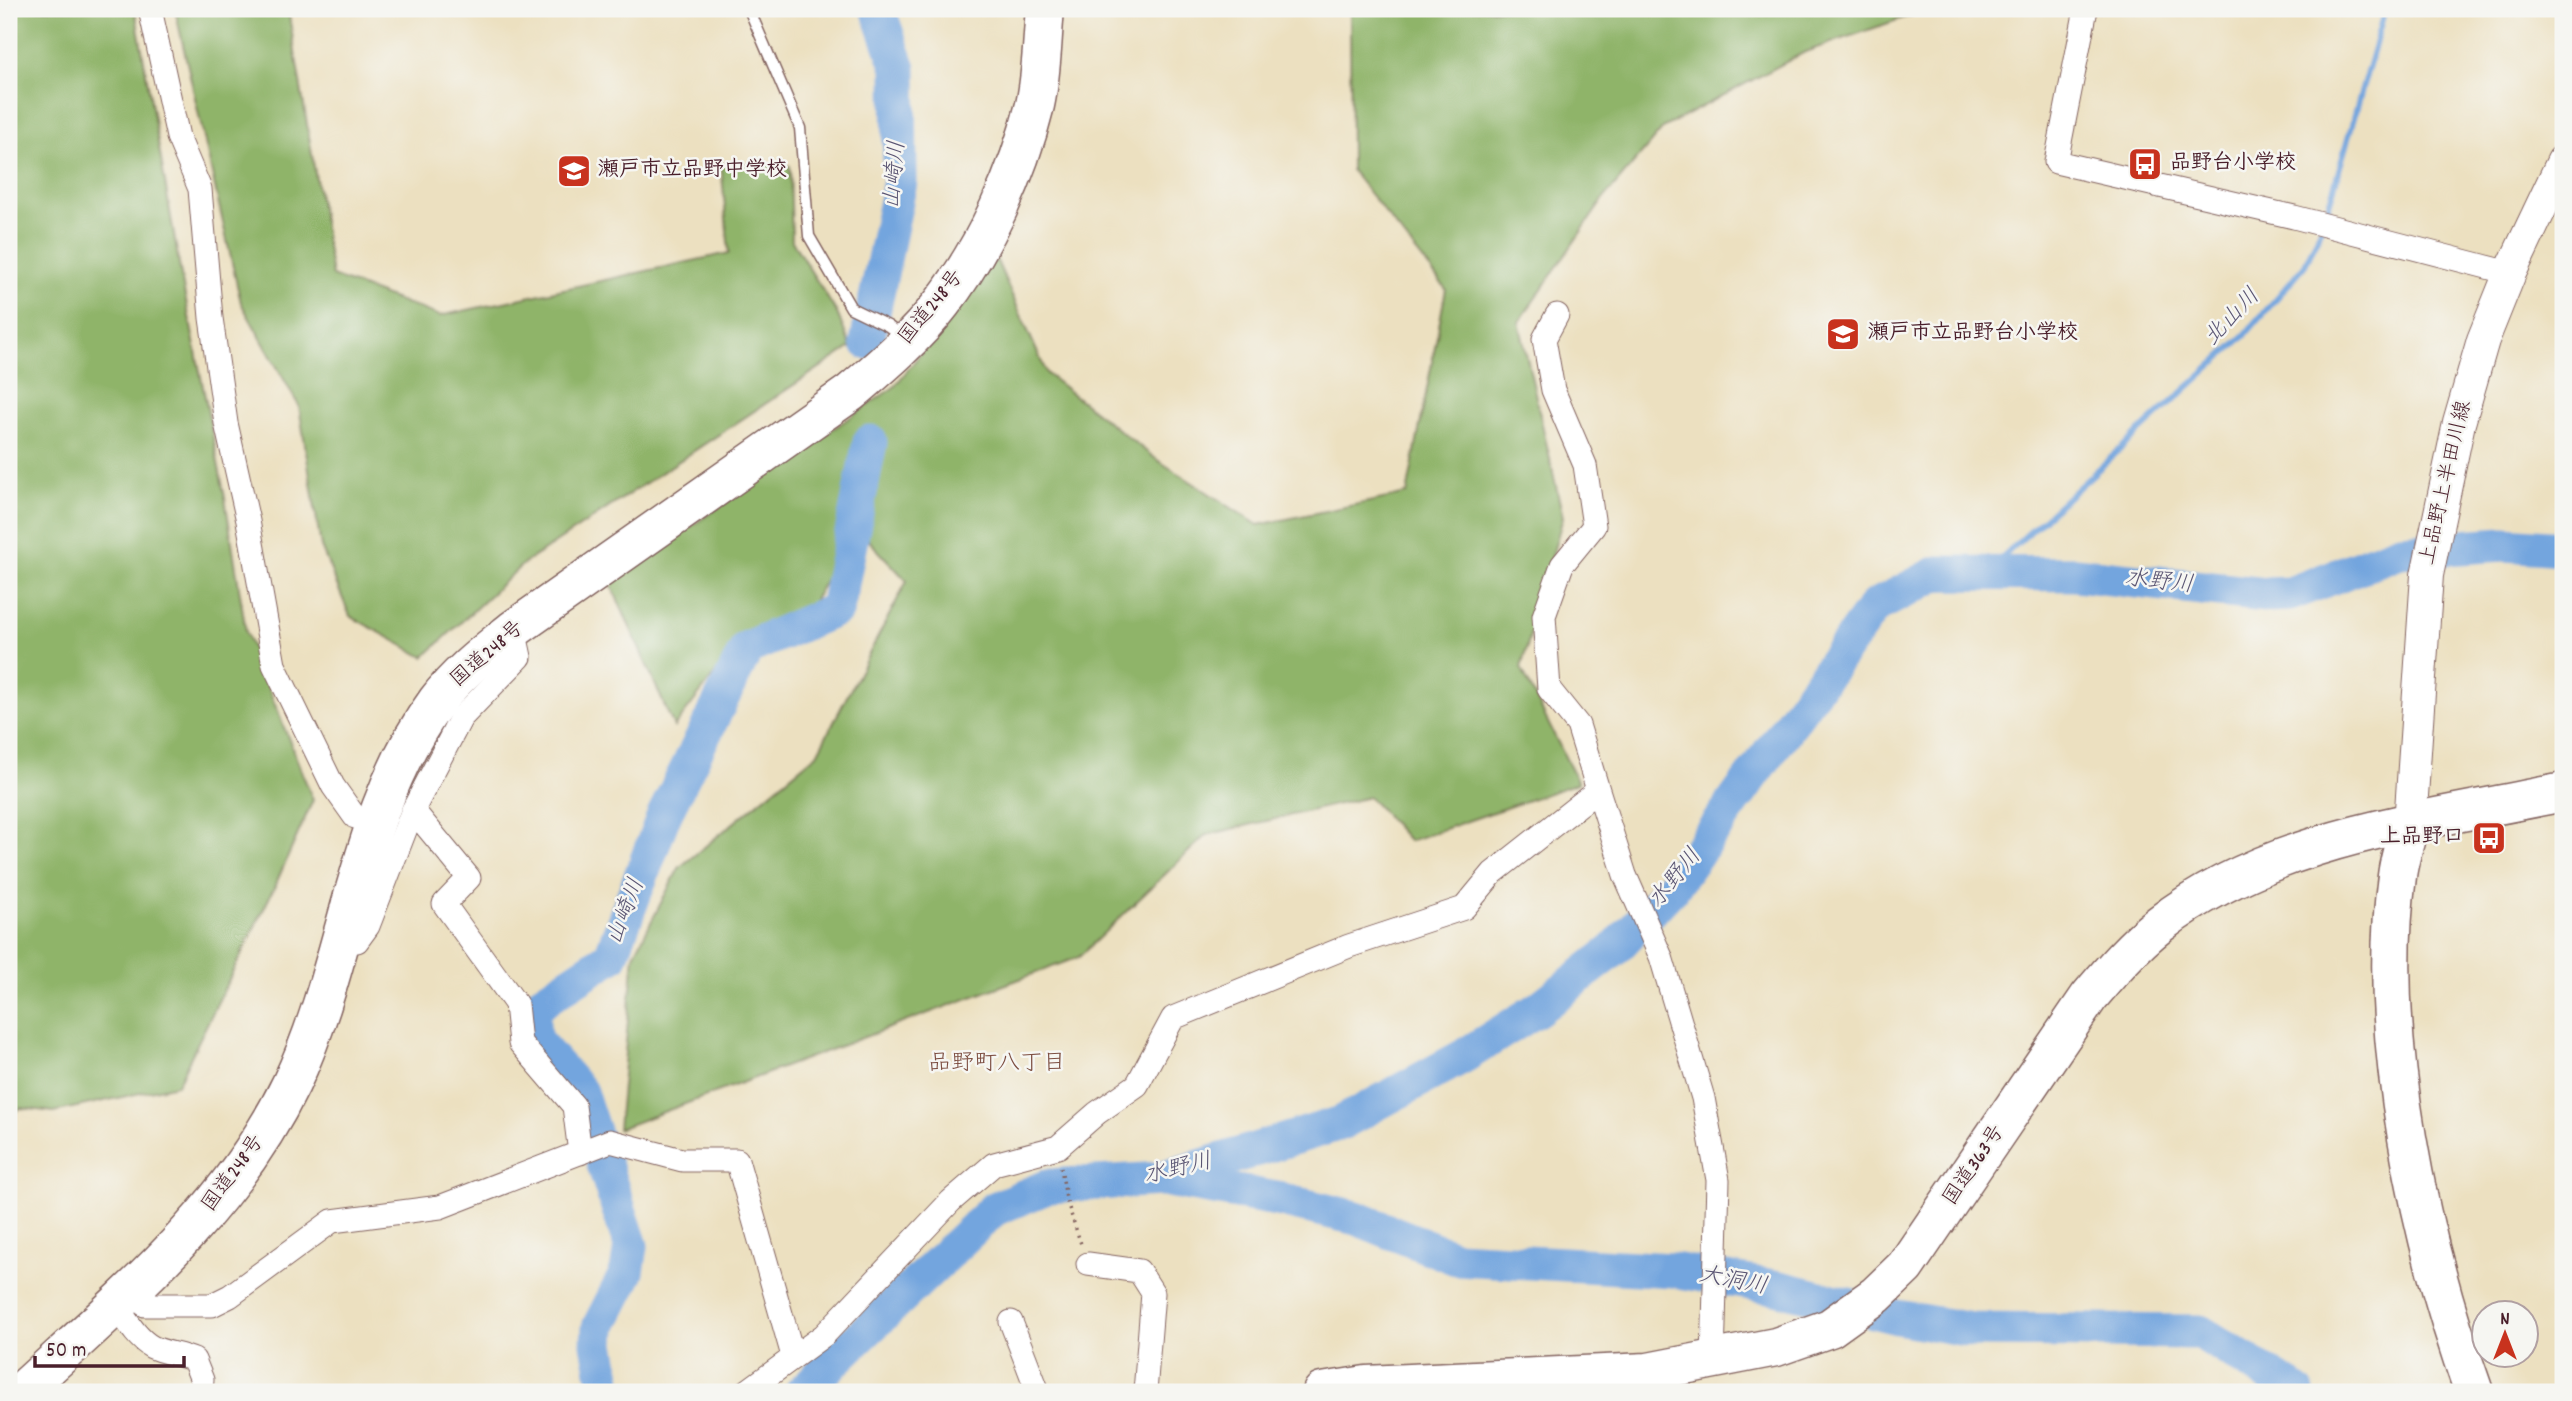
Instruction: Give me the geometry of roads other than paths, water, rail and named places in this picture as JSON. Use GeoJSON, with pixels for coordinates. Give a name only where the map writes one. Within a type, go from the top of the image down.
{"type":"FeatureCollection","features":[{"type":"Feature","properties":{"kind":"highway","name":"国道248号"},"geometry":{"type":"LineString","coordinates":[[21,1392],[123,1298],[215,1203],[269,1126],[314,1034],[374,822],[397,767],[438,701],[477,659],[514,629],[850,393],[890,360],[897,333],[941,304],[973,255],[1014,172],[1035,103],[1045,9]]}},
{"type":"Feature","properties":{"kind":"highway","name":"国道363号"},"geometry":{"type":"LineString","coordinates":[[1322,1392],[1379,1384],[1649,1382],[1713,1360],[1776,1347],[1830,1328],[1876,1295],[1905,1267],[1951,1204],[2089,997],[2123,958],[2160,924],[2202,895],[2248,871],[2333,843],[2563,792]]}},
{"type":"Feature","properties":{"kind":"highway"},"geometry":{"type":"LineString","coordinates":[[2410,825],[2418,873],[2419,1013],[2429,1107],[2453,1231],[2472,1300]]}},
{"type":"Feature","properties":{"kind":"highway"},"geometry":{"type":"LineString","coordinates":[[2410,825],[2397,875],[2394,920],[2395,1013],[2403,1109],[2428,1236],[2474,1392]]}},
{"type":"Feature","properties":{"kind":"highway"},"geometry":{"type":"LineString","coordinates":[[2494,1370],[2502,1392]]}},
{"type":"Feature","properties":{"kind":"street"},"geometry":{"type":"LineString","coordinates":[[150,9],[178,136],[200,189],[211,318],[226,423],[248,522],[274,665],[333,786],[355,817],[374,822]]}},
{"type":"Feature","properties":{"kind":"street"},"geometry":{"type":"LineString","coordinates":[[2085,9],[2056,162],[2294,217],[2510,274]]}},
{"type":"Feature","properties":{"kind":"street","name":"上品野上半田川線"},"geometry":{"type":"LineString","coordinates":[[2410,825],[2427,575],[2459,423],[2483,340],[2510,274],[2563,161]]}},
{"type":"Feature","properties":{"kind":"street"},"geometry":{"type":"LineString","coordinates":[[1557,315],[1544,339],[1553,390],[1585,465],[1594,526],[1562,565],[1544,616],[1549,689],[1578,725],[1625,875],[1661,957],[1703,1098],[1718,1180],[1713,1360]]}},
{"type":"Feature","properties":{"kind":"street"},"geometry":{"type":"LineString","coordinates":[[342,942],[357,941],[368,926],[413,810],[461,718],[520,657],[514,629]]}},
{"type":"Feature","properties":{"kind":"street"},"geometry":{"type":"LineString","coordinates":[[746,1392],[824,1335],[951,1201],[994,1164],[1058,1147],[1097,1113],[1138,1085],[1173,1018],[1349,946],[1464,908],[1493,873],[1598,790]]}},
{"type":"Feature","properties":{"kind":"street"},"geometry":{"type":"LineString","coordinates":[[413,810],[469,878],[444,904],[516,1004],[520,1043],[574,1106],[580,1153]]}},
{"type":"Feature","properties":{"kind":"street"},"geometry":{"type":"LineString","coordinates":[[123,1298],[145,1305],[212,1305],[230,1296],[332,1222],[440,1207],[610,1141],[682,1160],[737,1160],[793,1356]]}},
{"type":"Feature","properties":{"kind":"street"},"geometry":{"type":"LineString","coordinates":[[1088,1264],[1139,1272],[1153,1293],[1145,1392]]}},
{"type":"Feature","properties":{"kind":"street"},"geometry":{"type":"LineString","coordinates":[[123,1298],[140,1338],[153,1348],[176,1352],[194,1360],[202,1380],[201,1392]]}},
{"type":"Feature","properties":{"kind":"street"},"geometry":{"type":"LineString","coordinates":[[1011,1322],[1038,1392]]}},
{"type":"Feature","properties":{"kind":"lane"},"geometry":{"type":"LineString","coordinates":[[749,9],[800,128],[809,236],[851,308],[897,333]]}},
{"type":"Feature","properties":{"kind":"waterway","name":"山崎川"},"geometry":{"type":"LineString","coordinates":[[867,342],[900,182],[899,68],[878,9]]}},
{"type":"Feature","properties":{"kind":"waterway","name":"北山川"},"geometry":{"type":"LineString","coordinates":[[2325,219],[2385,9]]}},
{"type":"Feature","properties":{"kind":"waterway","name":"北山川"},"geometry":{"type":"LineString","coordinates":[[1985,573],[2245,335],[2305,265],[2321,229]]}},
{"type":"Feature","properties":{"kind":"waterway","name":"山崎川"},"geometry":{"type":"LineString","coordinates":[[607,1392],[598,1344],[599,1327],[627,1272],[631,1246],[580,1092],[534,1039],[532,1008],[611,956],[664,815],[747,648],[837,609],[870,442]]}},
{"type":"Feature","properties":{"kind":"waterway","name":"水野川"},"geometry":{"type":"LineString","coordinates":[[802,1392],[994,1209],[1049,1186],[1161,1179],[1341,1123],[1464,1056],[1538,1009],[1614,950],[1671,889],[1874,607],[1938,573],[2075,574],[2266,595],[2290,594],[2400,551],[2504,544],[2563,548]]}},
{"type":"Feature","properties":{"kind":"waterway","name":"大洞川"},"geometry":{"type":"LineString","coordinates":[[1168,1180],[1277,1199],[1356,1218],[1456,1258],[1673,1270],[1780,1288],[1897,1317],[1972,1330],[2200,1332],[2297,1392]]}},
{"type":"Feature","properties":{"kind":"place","name":"品野台小学校"},"geometry":{"type":"Point","coordinates":[2145,164]}},
{"type":"Feature","properties":{"kind":"place","name":"瀬戸市立品野中学校"},"geometry":{"type":"Point","coordinates":[574,171]}},
{"type":"Feature","properties":{"kind":"place","name":"瀬戸市立品野台小学校"},"geometry":{"type":"Point","coordinates":[1843,334]}},
{"type":"Feature","properties":{"kind":"place","name":"上品野口"},"geometry":{"type":"Point","coordinates":[2489,838]}},
{"type":"Feature","properties":{"kind":"district","name":"品野町八丁目"},"geometry":{"type":"Point","coordinates":[997,1064]}}]}
